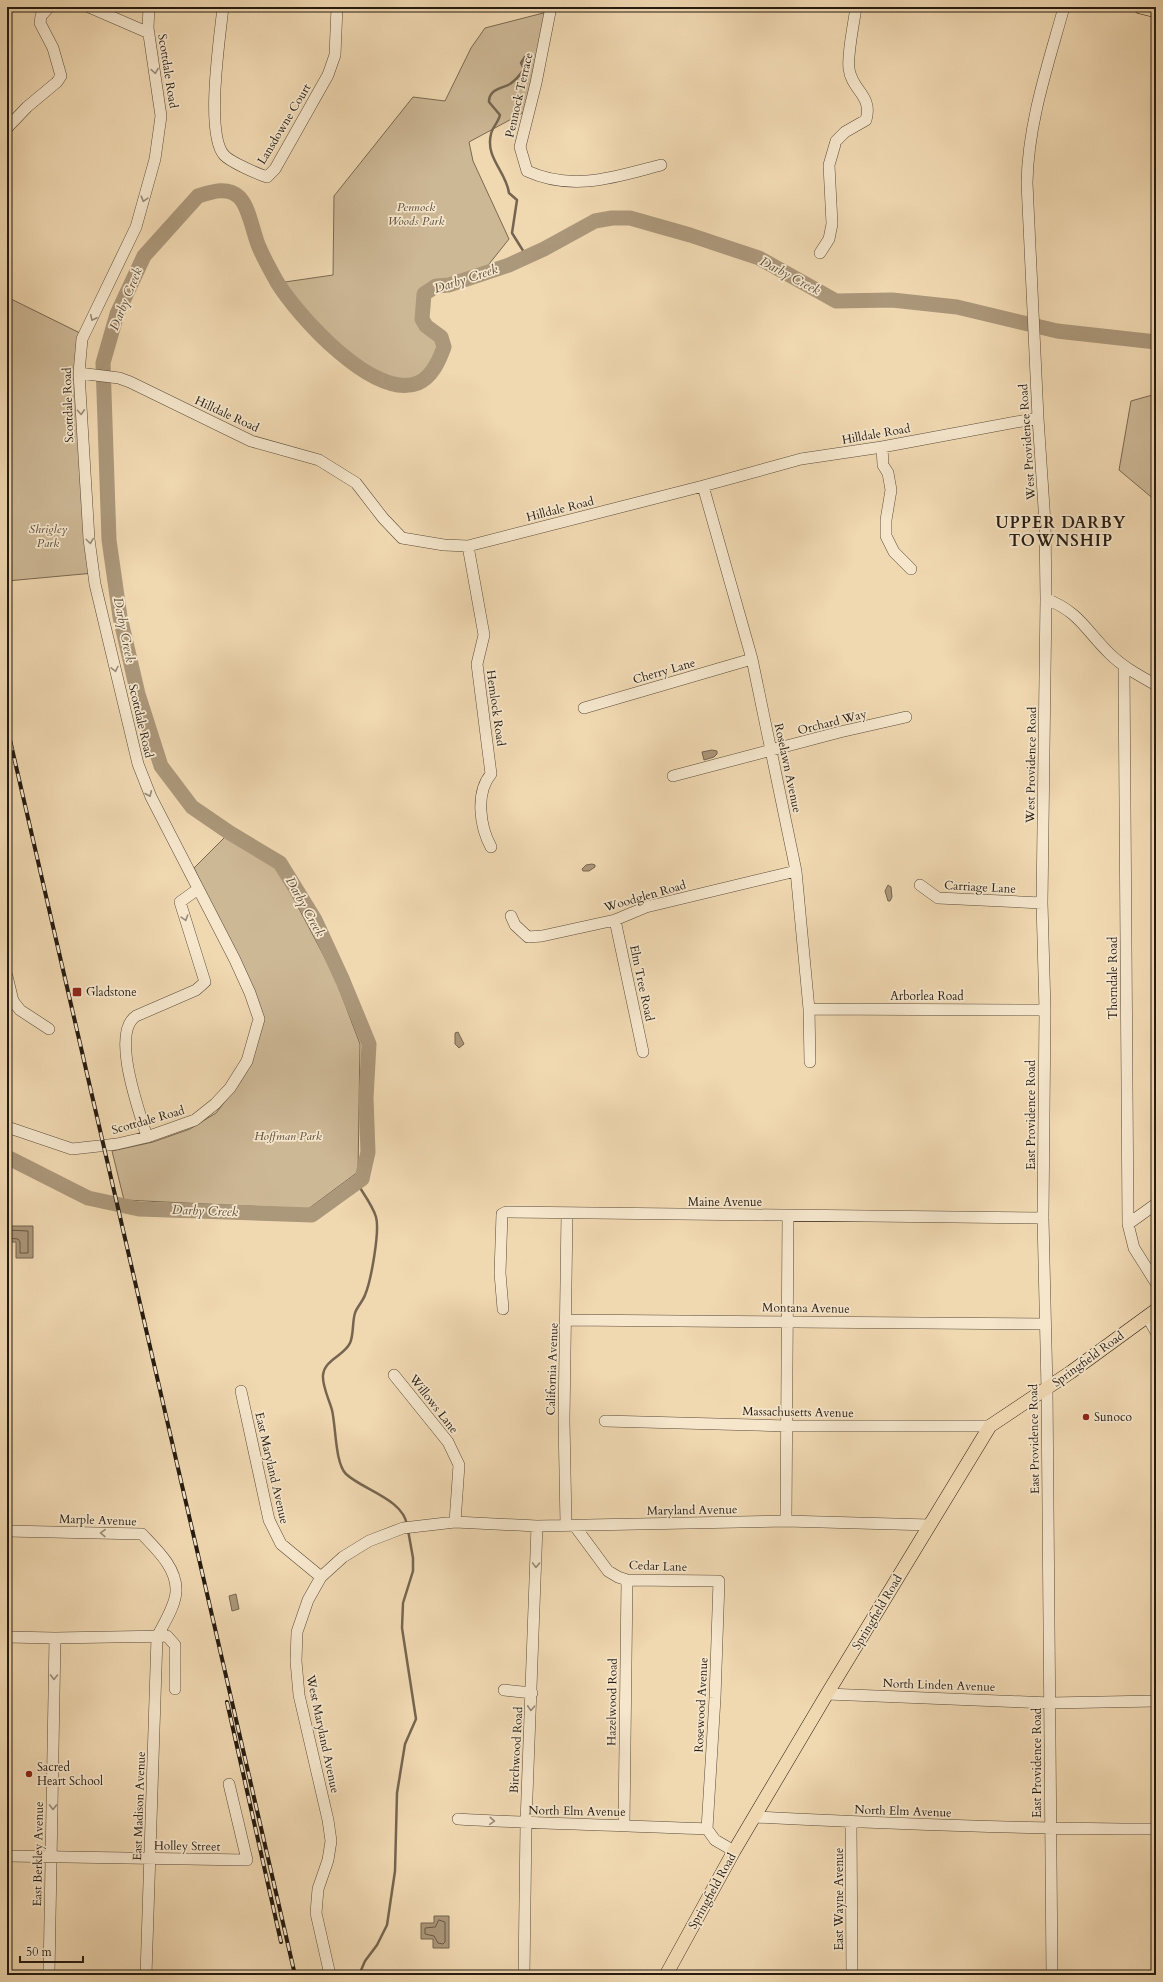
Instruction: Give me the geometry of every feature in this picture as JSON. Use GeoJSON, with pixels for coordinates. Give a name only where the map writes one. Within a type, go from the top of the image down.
{"type":"FeatureCollection","features":[{"type":"Feature","properties":{"kind":"main road"},"geometry":{"type":"LineString","coordinates":[[1140,7],[1156,11]]}},
{"type":"Feature","properties":{"kind":"main road","name":"Springfield Road"},"geometry":{"type":"LineString","coordinates":[[666,1975],[734,1851],[827,1694],[990,1426],[1047,1389],[1152,1313]]}},
{"type":"Feature","properties":{"kind":"street"},"geometry":{"type":"LineString","coordinates":[[7,128],[27,107],[57,82],[61,76],[53,48],[40,23],[41,16],[49,7]]}},
{"type":"Feature","properties":{"kind":"street"},"geometry":{"type":"LineString","coordinates":[[90,7],[149,32]]}},
{"type":"Feature","properties":{"kind":"street","name":"Scottdale Road"},"geometry":{"type":"LineString","coordinates":[[7,1127],[72,1149],[117,1144],[147,1137],[195,1120],[215,1104],[230,1088],[248,1061],[259,1019],[247,986],[150,797],[138,764],[95,584],[88,525],[82,339],[136,227],[155,159],[161,116],[149,32],[149,7]]}},
{"type":"Feature","properties":{"kind":"street","name":"Lansdowne Court"},"geometry":{"type":"LineString","coordinates":[[223,7],[214,117],[217,142],[224,155],[257,174],[267,177],[275,170],[328,75],[334,55],[337,7]]}},
{"type":"Feature","properties":{"kind":"street","name":"Pennock Terrace"},"geometry":{"type":"LineString","coordinates":[[551,7],[536,83],[520,148],[527,171],[543,178],[580,183],[602,181],[661,165]]}},
{"type":"Feature","properties":{"kind":"street"},"geometry":{"type":"LineString","coordinates":[[820,253],[829,239],[832,224],[829,165],[836,141],[845,132],[866,120],[869,110],[867,100],[854,84],[849,69],[856,7]]}},
{"type":"Feature","properties":{"kind":"street","name":"West Providence Road"},"geometry":{"type":"LineString","coordinates":[[1042,903],[1046,599],[1045,523],[1034,354],[1027,183],[1029,150],[1038,102],[1064,7]]}},
{"type":"Feature","properties":{"kind":"street","name":"Hilldale Road"},"geometry":{"type":"LineString","coordinates":[[82,373],[119,378],[130,382],[251,442],[319,460],[356,483],[383,518],[402,538],[444,545],[468,546],[703,486],[801,459],[882,447],[1038,418]]}},
{"type":"Feature","properties":{"kind":"street"},"geometry":{"type":"LineString","coordinates":[[882,447],[884,465],[888,473],[891,490],[886,520],[886,536],[894,552],[911,570]]}},
{"type":"Feature","properties":{"kind":"street","name":"Roselawn Avenue"},"geometry":{"type":"LineString","coordinates":[[703,486],[752,659],[796,871],[809,1009],[810,1062]]}},
{"type":"Feature","properties":{"kind":"street","name":"Hemlock Road"},"geometry":{"type":"LineString","coordinates":[[468,546],[484,635],[477,664],[491,774],[485,782],[481,804],[486,839],[490,847]]}},
{"type":"Feature","properties":{"kind":"street"},"geometry":{"type":"LineString","coordinates":[[1046,599],[1060,604],[1075,614],[1100,645],[1124,666],[1156,685]]}},
{"type":"Feature","properties":{"kind":"street","name":"Cherry Lane"},"geometry":{"type":"LineString","coordinates":[[584,708],[752,659]]}},
{"type":"Feature","properties":{"kind":"street","name":"Thorndale Road"},"geometry":{"type":"LineString","coordinates":[[1124,666],[1128,1224],[1134,1248],[1156,1283]]}},
{"type":"Feature","properties":{"kind":"street","name":"Orchard Way"},"geometry":{"type":"LineString","coordinates":[[673,776],[840,732],[906,718]]}},
{"type":"Feature","properties":{"kind":"street","name":"Woodglen Road"},"geometry":{"type":"LineString","coordinates":[[510,916],[515,925],[528,937],[542,936],[615,920],[646,907],[796,871]]}},
{"type":"Feature","properties":{"kind":"street","name":"Carriage Lane"},"geometry":{"type":"LineString","coordinates":[[920,885],[938,898],[1042,903]]}},
{"type":"Feature","properties":{"kind":"street"},"geometry":{"type":"LineString","coordinates":[[147,1137],[130,1084],[126,1049],[127,1033],[131,1020],[196,990],[205,982],[180,902],[198,889]]}},
{"type":"Feature","properties":{"kind":"street","name":"East Providence Road"},"geometry":{"type":"LineString","coordinates":[[1042,903],[1044,1010],[1043,1218],[1047,1389],[1052,1975]]}},
{"type":"Feature","properties":{"kind":"street","name":"Elm Tree Road"},"geometry":{"type":"LineString","coordinates":[[615,920],[643,1052]]}},
{"type":"Feature","properties":{"kind":"street"},"geometry":{"type":"LineString","coordinates":[[7,976],[10,1002],[49,1029]]}},
{"type":"Feature","properties":{"kind":"street","name":"Arborlea Road"},"geometry":{"type":"LineString","coordinates":[[809,1009],[1044,1010]]}},
{"type":"Feature","properties":{"kind":"street"},"geometry":{"type":"LineString","coordinates":[[1128,1224],[1156,1204]]}},
{"type":"Feature","properties":{"kind":"street","name":"Maine Avenue"},"geometry":{"type":"LineString","coordinates":[[503,1309],[500,1273],[502,1214],[506,1212],[567,1214],[1043,1218]]}},
{"type":"Feature","properties":{"kind":"street","name":"California Avenue"},"geometry":{"type":"LineString","coordinates":[[567,1214],[567,1320],[564,1420],[570,1525]]}},
{"type":"Feature","properties":{"kind":"street"},"geometry":{"type":"LineString","coordinates":[[786,1521],[788,1216]]}},
{"type":"Feature","properties":{"kind":"street"},"geometry":{"type":"LineString","coordinates":[[1152,1313],[1156,1332]]}},
{"type":"Feature","properties":{"kind":"street","name":"Montana Avenue"},"geometry":{"type":"LineString","coordinates":[[567,1320],[1045,1324]]}},
{"type":"Feature","properties":{"kind":"street","name":"Willows Lane"},"geometry":{"type":"LineString","coordinates":[[394,1375],[448,1442],[459,1465],[455,1522]]}},
{"type":"Feature","properties":{"kind":"street","name":"East Maryland Avenue"},"geometry":{"type":"LineString","coordinates":[[241,1391],[268,1520],[281,1544],[321,1577]]}},
{"type":"Feature","properties":{"kind":"street","name":"Massachusetts Avenue"},"geometry":{"type":"LineString","coordinates":[[605,1421],[787,1426],[990,1426]]}},
{"type":"Feature","properties":{"kind":"street","name":"Maryland Avenue"},"geometry":{"type":"LineString","coordinates":[[455,1522],[538,1526],[786,1521],[930,1525]]}},
{"type":"Feature","properties":{"kind":"street","name":"West Maryland Avenue"},"geometry":{"type":"LineString","coordinates":[[330,1975],[316,1913],[318,1889],[328,1860],[331,1841],[299,1695],[296,1661],[296,1632],[308,1600],[321,1577],[343,1557],[369,1540],[402,1528],[455,1522]]}},
{"type":"Feature","properties":{"kind":"street","name":"Cedar Lane"},"geometry":{"type":"LineString","coordinates":[[570,1525],[608,1571],[618,1577],[627,1580],[719,1581]]}},
{"type":"Feature","properties":{"kind":"street","name":"Birchwood Road"},"geometry":{"type":"LineString","coordinates":[[524,1975],[526,1823],[538,1526]]}},
{"type":"Feature","properties":{"kind":"street","name":"Marple Avenue"},"geometry":{"type":"LineString","coordinates":[[7,1531],[142,1534],[160,1553],[171,1569],[175,1581],[176,1592],[157,1637]]}},
{"type":"Feature","properties":{"kind":"street","name":"Hazelwood Road"},"geometry":{"type":"LineString","coordinates":[[624,1825],[627,1580]]}},
{"type":"Feature","properties":{"kind":"street","name":"Rosewood Avenue"},"geometry":{"type":"LineString","coordinates":[[707,1830],[719,1581]]}},
{"type":"Feature","properties":{"kind":"street"},"geometry":{"type":"LineString","coordinates":[[7,1637],[55,1638],[167,1636],[175,1645],[175,1689]]}},
{"type":"Feature","properties":{"kind":"street","name":"East Madison Avenue"},"geometry":{"type":"LineString","coordinates":[[146,1975],[157,1637]]}},
{"type":"Feature","properties":{"kind":"street","name":"East Berkley Avenue"},"geometry":{"type":"LineString","coordinates":[[49,1975],[55,1638]]}},
{"type":"Feature","properties":{"kind":"street"},"geometry":{"type":"LineString","coordinates":[[504,1690],[532,1693]]}},
{"type":"Feature","properties":{"kind":"street","name":"North Linden Avenue"},"geometry":{"type":"LineString","coordinates":[[827,1694],[1050,1703],[1156,1701]]}},
{"type":"Feature","properties":{"kind":"street","name":"Holley Street"},"geometry":{"type":"LineString","coordinates":[[7,1856],[52,1858],[247,1860],[229,1784]]}},
{"type":"Feature","properties":{"kind":"street","name":"North Elm Avenue"},"geometry":{"type":"LineString","coordinates":[[755,1817],[1051,1829],[1156,1829]]}},
{"type":"Feature","properties":{"kind":"street","name":"North Elm Avenue"},"geometry":{"type":"LineString","coordinates":[[458,1819],[526,1823],[624,1825],[707,1830]]}},
{"type":"Feature","properties":{"kind":"street","name":"East Wayne Avenue"},"geometry":{"type":"LineString","coordinates":[[851,1822],[852,1975]]}},
{"type":"Feature","properties":{"kind":"street"},"geometry":{"type":"LineString","coordinates":[[707,1830],[715,1840],[734,1851]]}},
{"type":"Feature","properties":{"kind":"green space","name":"Pennock Woods Park"},"geometry":{"type":"Polygon","coordinates":[[[551,11],[530,109],[469,142],[473,161],[509,239],[482,273],[449,285],[436,286],[424,294],[422,319],[426,326],[441,337],[444,347],[431,373],[418,383],[404,385],[389,382],[373,376],[342,355],[316,332],[278,283],[333,275],[334,196],[413,97],[445,101],[471,48],[485,28],[551,11]]]}},
{"type":"Feature","properties":{"kind":"green space","name":"Shrigley Park"},"geometry":{"type":"Polygon","coordinates":[[[7,297],[84,335],[82,339],[94,573],[7,581],[7,297]]]}},
{"type":"Feature","properties":{"kind":"green space"},"geometry":{"type":"Polygon","coordinates":[[[1156,394],[1156,501],[1119,470],[1131,401],[1156,394]]]}},
{"type":"Feature","properties":{"kind":"green space","name":"Hoffman Park"},"geometry":{"type":"Polygon","coordinates":[[[227,835],[277,867],[334,975],[360,1044],[358,1172],[308,1209],[124,1200],[112,1151],[153,1142],[190,1129],[216,1113],[241,1081],[249,1063],[261,1010],[194,868],[227,835]]]}},
{"type":"Feature","properties":{"kind":"water"},"geometry":{"type":"Polygon","coordinates":[[[712,750],[717,751],[717,754],[714,757],[704,760],[702,752],[712,750]]]}},
{"type":"Feature","properties":{"kind":"water"},"geometry":{"type":"Polygon","coordinates":[[[586,865],[595,865],[595,867],[589,871],[583,871],[582,869],[586,865]]]}},
{"type":"Feature","properties":{"kind":"water"},"geometry":{"type":"Polygon","coordinates":[[[888,885],[891,887],[892,897],[890,901],[888,901],[885,891],[888,885]]]}},
{"type":"Feature","properties":{"kind":"water"},"geometry":{"type":"Polygon","coordinates":[[[458,1032],[464,1044],[459,1048],[455,1044],[455,1033],[458,1032]]]}},
{"type":"Feature","properties":{"kind":"water"},"geometry":{"type":"Polygon","coordinates":[[[7,1226],[33,1226],[33,1258],[16,1258],[16,1242],[7,1242],[7,1226]]]}},
{"type":"Feature","properties":{"kind":"water"},"geometry":{"type":"Polygon","coordinates":[[[236,1594],[239,1609],[232,1611],[229,1596],[236,1594]]]}},
{"type":"Feature","properties":{"kind":"water"},"geometry":{"type":"Polygon","coordinates":[[[434,1916],[449,1916],[449,1948],[433,1948],[433,1939],[421,1939],[421,1923],[434,1923],[434,1916]]]}},
{"type":"Feature","properties":{"kind":"waterway"},"geometry":{"type":"LineString","coordinates":[[525,57],[521,63],[524,69],[510,84],[493,92],[489,102],[500,115],[491,134],[491,150],[507,185],[509,193],[517,200],[512,233],[527,257]]}},
{"type":"Feature","properties":{"kind":"waterway","name":"Darby Creek"},"geometry":{"type":"LineString","coordinates":[[7,1157],[88,1198],[139,1209],[312,1215],[362,1179],[368,1152],[366,1098],[369,1044],[343,981],[315,920],[280,863],[230,833],[192,807],[161,766],[138,694],[120,617],[109,540],[103,363],[117,314],[144,256],[198,196],[224,191],[239,197],[246,207],[259,247],[277,282],[301,314],[338,352],[359,368],[380,379],[400,385],[418,383],[427,377],[437,363],[444,347],[441,337],[426,326],[422,319],[424,294],[436,286],[449,285],[509,265],[544,249],[595,221],[612,218],[630,218],[690,235],[759,258],[836,301],[892,300],[957,307],[1057,331],[1156,342]]}},
{"type":"Feature","properties":{"kind":"waterway"},"geometry":{"type":"LineString","coordinates":[[357,1183],[376,1217],[377,1233],[374,1256],[367,1288],[355,1313],[350,1343],[344,1351],[327,1365],[323,1375],[324,1384],[332,1410],[338,1453],[342,1469],[353,1480],[381,1496],[398,1508],[404,1516],[407,1525]]}},
{"type":"Feature","properties":{"kind":"waterway"},"geometry":{"type":"LineString","coordinates":[[359,1975],[365,1961],[377,1945],[387,1925],[395,1871],[397,1793],[405,1744],[416,1719],[402,1628],[403,1603],[413,1571],[413,1558],[408,1530]]}},
{"type":"Feature","properties":{"kind":"railway"},"geometry":{"type":"LineString","coordinates":[[7,727],[295,1975]]}},
{"type":"Feature","properties":{"kind":"railway"},"geometry":{"type":"LineString","coordinates":[[227,1702],[281,1942]]}},
{"type":"Feature","properties":{"kind":"place","name":"Gladstone"},"geometry":{"type":"Point","coordinates":[77,992]}},
{"type":"Feature","properties":{"kind":"place","name":"Sunoco"},"geometry":{"type":"Point","coordinates":[1086,1417]}},
{"type":"Feature","properties":{"kind":"place","name":"Sacred Heart School"},"geometry":{"type":"Point","coordinates":[29,1774]}},
{"type":"Feature","properties":{"kind":"district","name":"UPPER DARBY TOWNSHIP"},"geometry":{"type":"Point","coordinates":[1061,532]}}]}
